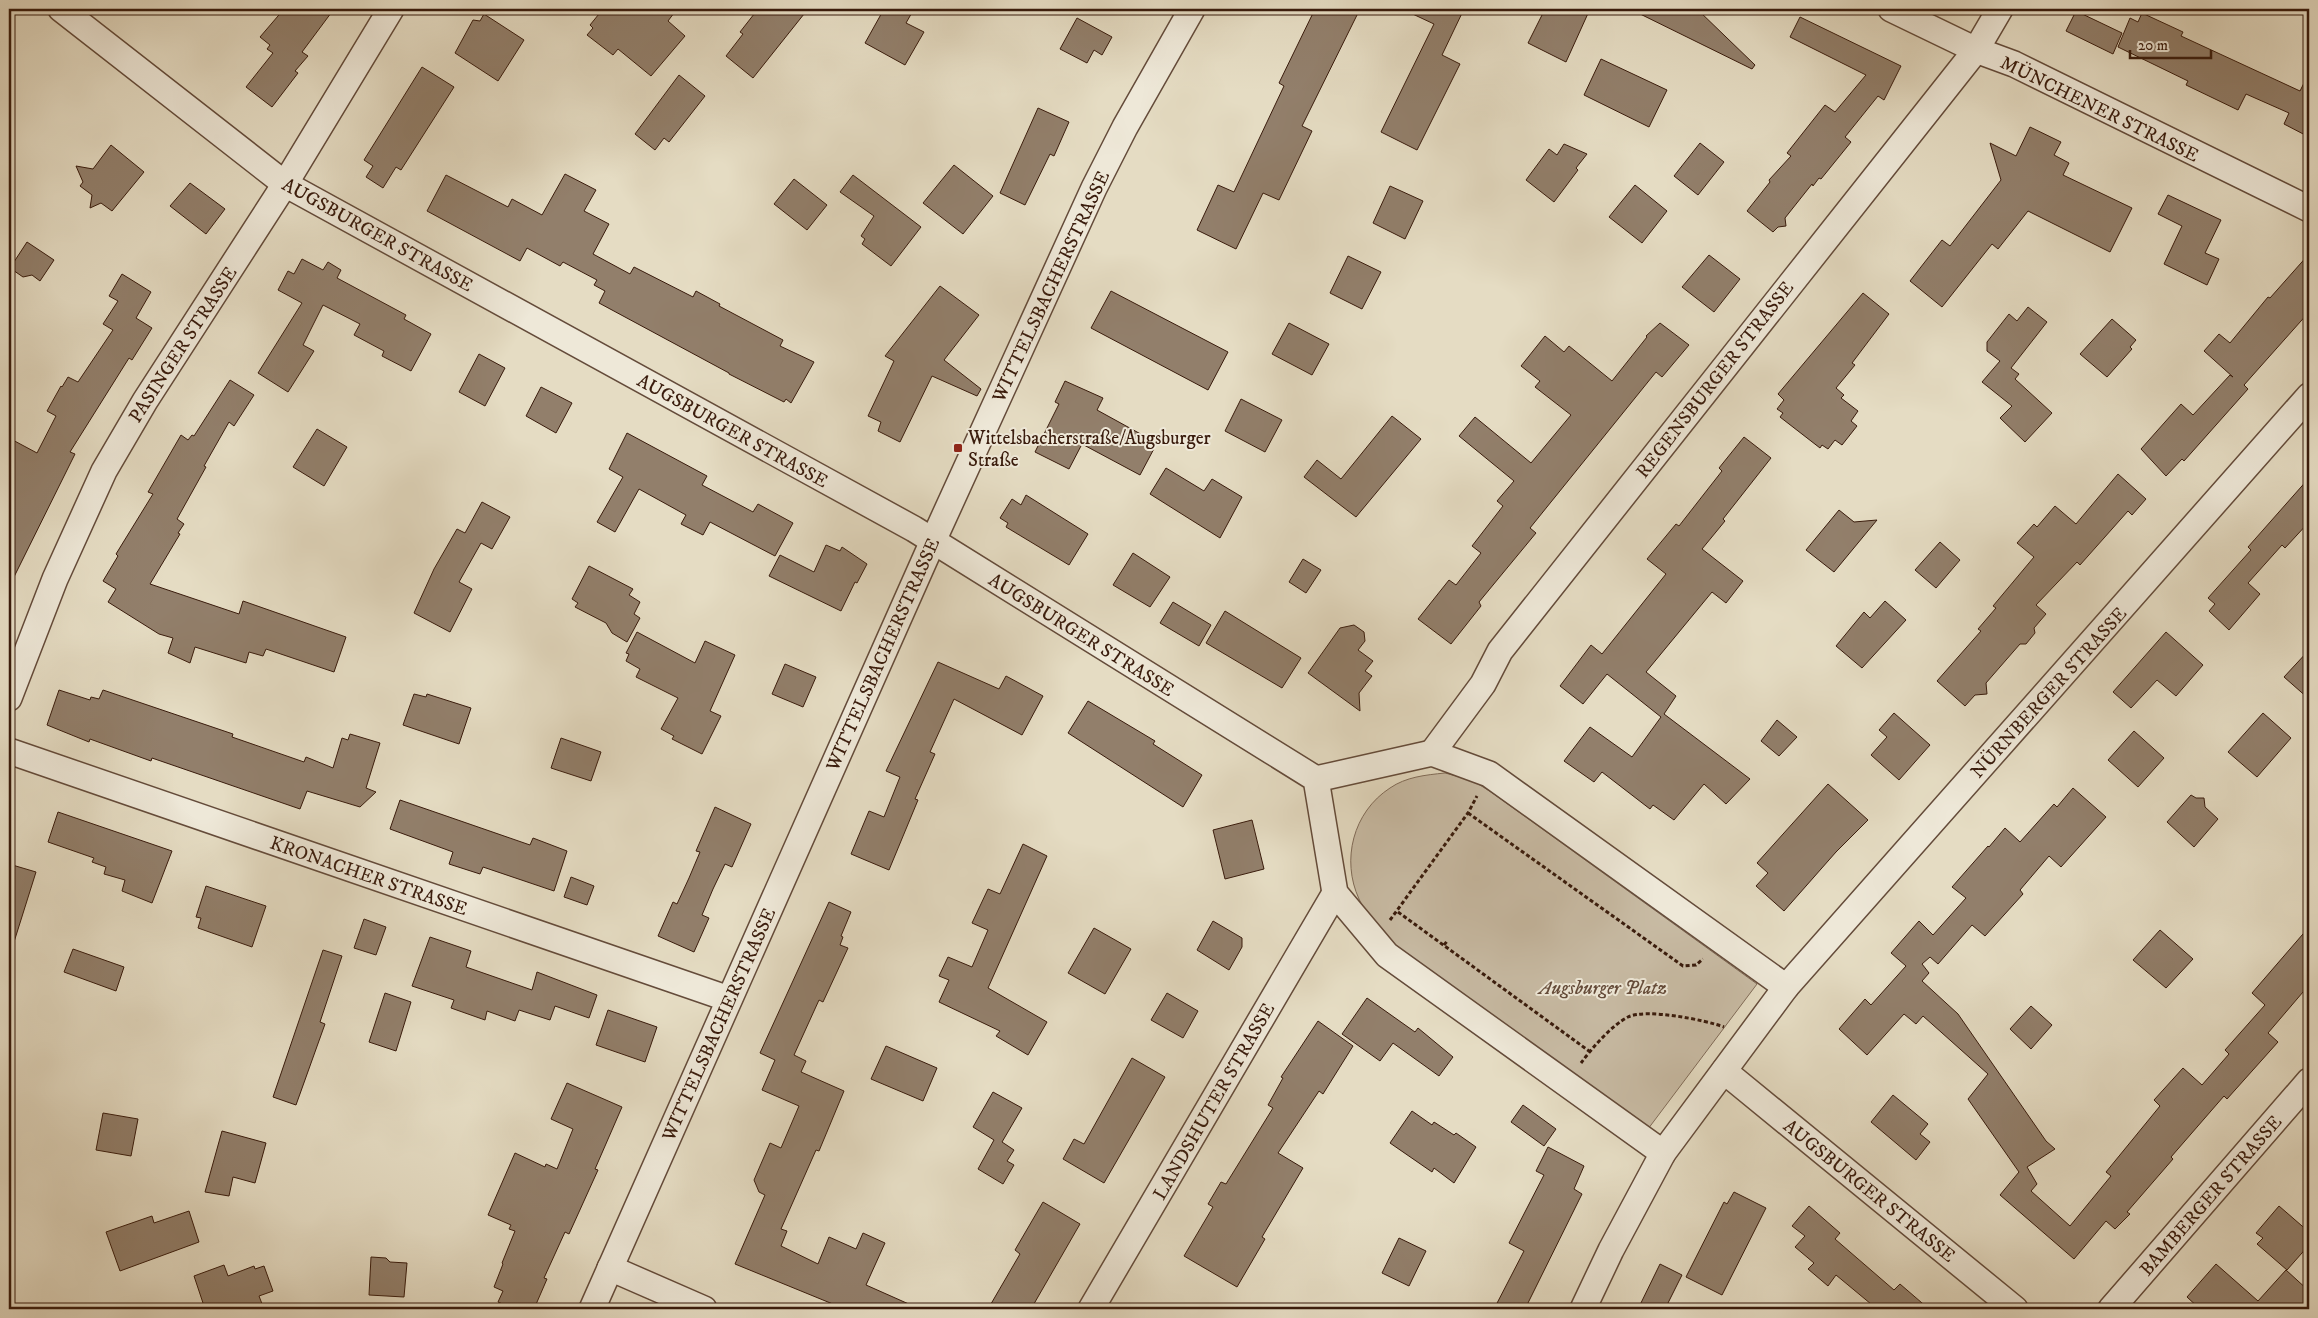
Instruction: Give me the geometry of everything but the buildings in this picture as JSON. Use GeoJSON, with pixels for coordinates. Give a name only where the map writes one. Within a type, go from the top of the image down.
{"type":"FeatureCollection","features":[{"type":"Feature","properties":{"kind":"street","name":"AUGSBURGER STRASSE"},"geometry":{"type":"LineString","coordinates":[[61,9],[285,184],[933,541],[1316,779]]}},
{"type":"Feature","properties":{"kind":"street","name":"PASINGER STRASSE"},"geometry":{"type":"LineString","coordinates":[[9,698],[55,579],[104,471],[145,400],[285,184],[392,9]]}},
{"type":"Feature","properties":{"kind":"street","name":"WITTELSBACHERSTRASSE"},"geometry":{"type":"LineString","coordinates":[[592,1309],[933,541],[1094,188],[1124,127],[1192,9]]}},
{"type":"Feature","properties":{"kind":"street","name":"MÜNCHENER STRASSE"},"geometry":{"type":"LineString","coordinates":[[1890,9],[1976,50],[2014,64],[2309,209]]}},
{"type":"Feature","properties":{"kind":"street","name":"REGENSBURGER STRASSE"},"geometry":{"type":"LineString","coordinates":[[1432,753],[1482,684],[1500,651],[1976,50],[2000,9]]}},
{"type":"Feature","properties":{"kind":"street","name":"NÜRNBERGER STRASSE"},"geometry":{"type":"LineString","coordinates":[[1786,988],[2309,396]]}},
{"type":"Feature","properties":{"kind":"street","name":"KRONACHER STRASSE"},"geometry":{"type":"LineString","coordinates":[[9,751],[729,998]]}},
{"type":"Feature","properties":{"kind":"street"},"geometry":{"type":"LineString","coordinates":[[1583,1309],[1611,1250],[1663,1153],[1786,988],[1489,774],[1432,753],[1316,779],[1336,893],[1387,955],[1663,1153]]}},
{"type":"Feature","properties":{"kind":"street","name":"LANDSHUTER STRASSE"},"geometry":{"type":"LineString","coordinates":[[1092,1309],[1336,893]]}},
{"type":"Feature","properties":{"kind":"street","name":"AUGSBURGER STRASSE"},"geometry":{"type":"LineString","coordinates":[[1724,1070],[2015,1309]]}},
{"type":"Feature","properties":{"kind":"street","name":"BAMBERGER STRASSE"},"geometry":{"type":"LineString","coordinates":[[2111,1309],[2309,1081]]}},
{"type":"Feature","properties":{"kind":"street"},"geometry":{"type":"LineString","coordinates":[[610,1268],[704,1309]]}},
{"type":"Feature","properties":{"kind":"path"},"geometry":{"type":"LineString","coordinates":[[1387,923],[1398,912],[1478,796]]}},
{"type":"Feature","properties":{"kind":"path"},"geometry":{"type":"LineString","coordinates":[[1468,813],[1683,966],[1696,965],[1708,955],[1720,940]]}},
{"type":"Feature","properties":{"kind":"path"},"geometry":{"type":"LineString","coordinates":[[1398,912],[1590,1051]]}},
{"type":"Feature","properties":{"kind":"path"},"geometry":{"type":"LineString","coordinates":[[1444,945],[1448,940]]}},
{"type":"Feature","properties":{"kind":"path"},"geometry":{"type":"LineString","coordinates":[[1567,1084],[1590,1051],[1628,1017],[1641,1013],[1701,1020],[1729,1030]]}},
{"type":"Feature","properties":{"kind":"green space","name":"Augsburger Platz"},"geometry":{"type":"Polygon","coordinates":[[[1445,773],[1472,780],[1491,792],[1757,984],[1648,1129],[1392,950],[1386,934],[1361,904],[1351,869],[1351,853],[1359,823],[1367,810],[1377,798],[1396,784],[1416,777],[1445,773]]]}},
{"type":"Feature","properties":{"kind":"place","name":"Wittelsbacherstraße/Augsburger Straße"},"geometry":{"type":"Point","coordinates":[958,448]}}]}
